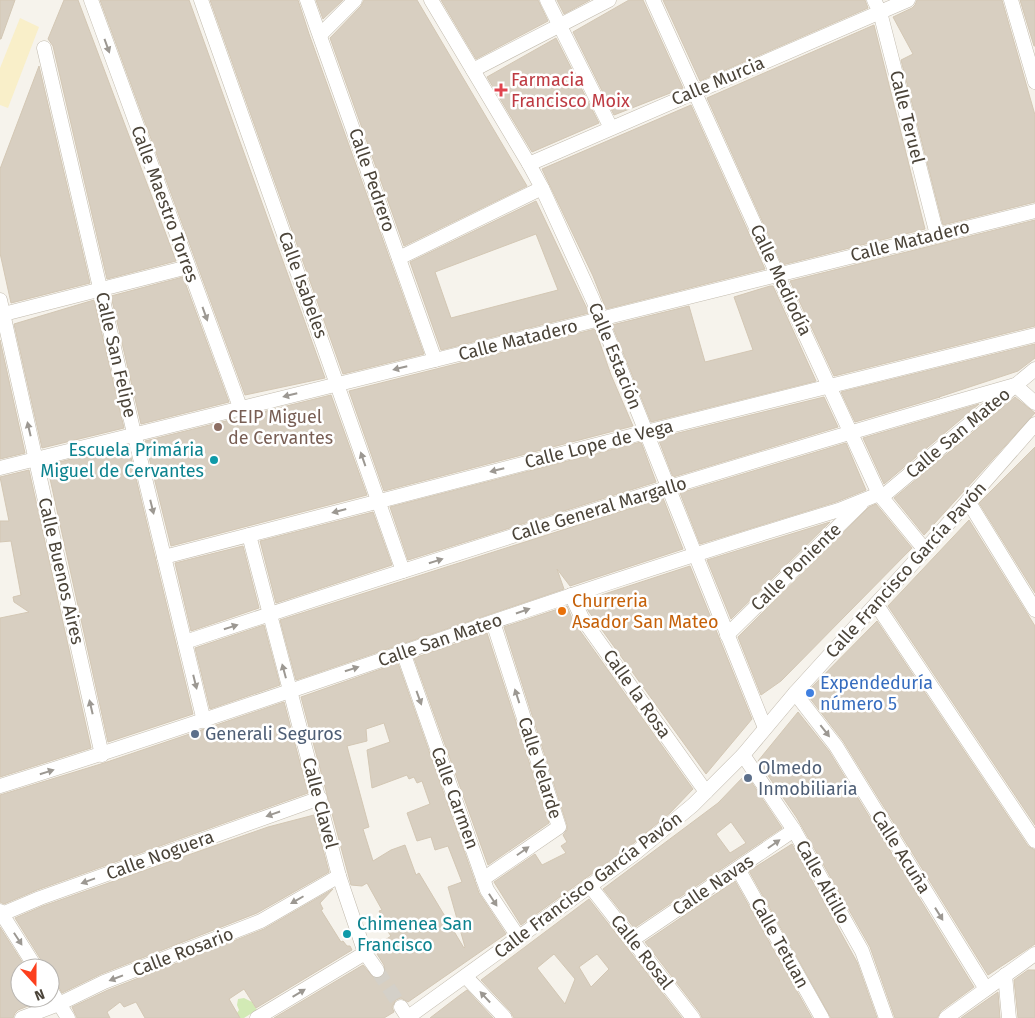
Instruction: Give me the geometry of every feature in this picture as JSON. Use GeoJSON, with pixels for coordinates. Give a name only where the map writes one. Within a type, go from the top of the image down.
{"type":"FeatureCollection","features":[{"type":"Feature","properties":{"kind":"street","name":"Calle Maestro Torres"},"geometry":{"type":"LineString","coordinates":[[91,0],[240,408]]}},
{"type":"Feature","properties":{"kind":"street","name":"Calle Isabeles"},"geometry":{"type":"LineString","coordinates":[[200,0],[403,571]]}},
{"type":"Feature","properties":{"kind":"street","name":"Calle Pedrero"},"geometry":{"type":"LineString","coordinates":[[307,0],[435,360]]}},
{"type":"Feature","properties":{"kind":"street"},"geometry":{"type":"LineString","coordinates":[[320,35],[355,0]]}},
{"type":"Feature","properties":{"kind":"street","name":"Calle Estación"},"geometry":{"type":"LineString","coordinates":[[431,0],[542,188],[601,320],[765,728]]}},
{"type":"Feature","properties":{"kind":"street"},"geometry":{"type":"LineString","coordinates":[[548,0],[611,128]]}},
{"type":"Feature","properties":{"kind":"street"},"geometry":{"type":"LineString","coordinates":[[473,70],[609,0]]}},
{"type":"Feature","properties":{"kind":"street","name":"Calle Mediodía"},"geometry":{"type":"LineString","coordinates":[[653,0],[777,274],[881,496],[925,550]]}},
{"type":"Feature","properties":{"kind":"street","name":"Calle Murcia"},"geometry":{"type":"LineString","coordinates":[[529,164],[695,91],[877,6],[908,0]]}},
{"type":"Feature","properties":{"kind":"street"},"geometry":{"type":"LineString","coordinates":[[1011,0],[1035,82]]}},
{"type":"Feature","properties":{"kind":"street","name":"Calle Teruel"},"geometry":{"type":"LineString","coordinates":[[877,6],[937,235]]}},
{"type":"Feature","properties":{"kind":"street","name":"Calle San Felipe"},"geometry":{"type":"LineString","coordinates":[[44,48],[134,435],[204,721]]}},
{"type":"Feature","properties":{"kind":"street"},"geometry":{"type":"LineString","coordinates":[[399,258],[542,188]]}},
{"type":"Feature","properties":{"kind":"street","name":"Calle Matadero"},"geometry":{"type":"LineString","coordinates":[[0,468],[1035,211]]}},
{"type":"Feature","properties":{"kind":"street"},"geometry":{"type":"LineString","coordinates":[[2,315],[188,267]]}},
{"type":"Feature","properties":{"kind":"street","name":"Calle Buenos Aires"},"geometry":{"type":"LineString","coordinates":[[0,300],[102,754]]}},
{"type":"Feature","properties":{"kind":"street","name":"Calle Lope de Vega"},"geometry":{"type":"LineString","coordinates":[[164,557],[377,500],[1035,335]]}},
{"type":"Feature","properties":{"kind":"street","name":"Calle San Mateo"},"geometry":{"type":"LineString","coordinates":[[0,786],[204,721],[571,595],[881,496],[1035,369]]}},
{"type":"Feature","properties":{"kind":"street"},"geometry":{"type":"LineString","coordinates":[[1015,385],[1035,403]]}},
{"type":"Feature","properties":{"kind":"street","name":"Calle General Margallo"},"geometry":{"type":"LineString","coordinates":[[185,642],[668,487],[851,431],[1015,385]]}},
{"type":"Feature","properties":{"kind":"street","name":"Calle Francisco García Pavón"},"geometry":{"type":"LineString","coordinates":[[405,1014],[466,977],[590,886],[662,832],[706,792],[743,754],[1034,429]]}},
{"type":"Feature","properties":{"kind":"street","name":"Calle Poniente"},"geometry":{"type":"LineString","coordinates":[[727,635],[864,500]]}},
{"type":"Feature","properties":{"kind":"street"},"geometry":{"type":"LineString","coordinates":[[968,501],[1035,610]]}},
{"type":"Feature","properties":{"kind":"street","name":"Calle Clavel"},"geometry":{"type":"LineString","coordinates":[[249,535],[320,798],[339,876],[365,953],[376,970]]}},
{"type":"Feature","properties":{"kind":"street","name":"Calle la Rosa"},"geometry":{"type":"LineString","coordinates":[[571,595],[582,618],[706,792]]}},
{"type":"Feature","properties":{"kind":"street"},"geometry":{"type":"LineString","coordinates":[[876,604],[1035,841]]}},
{"type":"Feature","properties":{"kind":"street","name":"Calle Velarde"},"geometry":{"type":"LineString","coordinates":[[483,879],[559,827],[493,622]]}},
{"type":"Feature","properties":{"kind":"street","name":"Calle Carmen"},"geometry":{"type":"LineString","coordinates":[[403,652],[487,890],[519,938]]}},
{"type":"Feature","properties":{"kind":"street","name":"Calle Acuña"},"geometry":{"type":"LineString","coordinates":[[796,693],[836,746],[986,989]]}},
{"type":"Feature","properties":{"kind":"street","name":"Calle Altillo"},"geometry":{"type":"LineString","coordinates":[[743,754],[794,830],[862,952],[886,1018]]}},
{"type":"Feature","properties":{"kind":"street","name":"Calle Noguera"},"geometry":{"type":"LineString","coordinates":[[1,913],[320,798]]}},
{"type":"Feature","properties":{"kind":"street","name":"Calle Navas"},"geometry":{"type":"LineString","coordinates":[[632,940],[794,830]]}},
{"type":"Feature","properties":{"kind":"street","name":"Calle Tetuan"},"geometry":{"type":"LineString","coordinates":[[738,869],[822,1018]]}},
{"type":"Feature","properties":{"kind":"street","name":"Calle Rosario"},"geometry":{"type":"LineString","coordinates":[[60,1004],[104,982],[261,921],[339,876]]}},
{"type":"Feature","properties":{"kind":"street","name":"Calle Rosal"},"geometry":{"type":"LineString","coordinates":[[590,886],[693,1018]]}},
{"type":"Feature","properties":{"kind":"street"},"geometry":{"type":"LineString","coordinates":[[1,913],[30,958]]}},
{"type":"Feature","properties":{"kind":"street"},"geometry":{"type":"LineString","coordinates":[[257,1018],[365,953]]}},
{"type":"Feature","properties":{"kind":"street"},"geometry":{"type":"LineString","coordinates":[[946,1018],[1005,975],[1028,964],[1035,954]]}},
{"type":"Feature","properties":{"kind":"street"},"geometry":{"type":"LineString","coordinates":[[1005,975],[1009,1018]]}},
{"type":"Feature","properties":{"kind":"street"},"geometry":{"type":"LineString","coordinates":[[466,977],[505,1018]]}},
{"type":"Feature","properties":{"kind":"street"},"geometry":{"type":"LineString","coordinates":[[60,1006],[68,1018]]}},
{"type":"Feature","properties":{"kind":"street","name":"Calle Rosario"},"geometry":{"type":"LineString","coordinates":[[22,1018],[48,1008]]}},
{"type":"Feature","properties":{"kind":"green space"},"geometry":{"type":"Polygon","coordinates":[[[244,998],[252,1002],[257,1010],[244,1018],[240,1018],[237,1013],[239,1010],[237,1005],[238,999],[244,998]]]}},
{"type":"Feature","properties":{"kind":"sand"},"geometry":{"type":"Polygon","coordinates":[[[20,18],[39,27],[8,108],[0,105],[0,68],[20,18]]]}},
{"type":"Feature","properties":{"kind":"building"},"geometry":{"type":"Polygon","coordinates":[[[0,0],[15,0],[1,39],[0,39],[0,0]]]}},
{"type":"Feature","properties":{"kind":"building"},"geometry":{"type":"Polygon","coordinates":[[[64,0],[78,0],[176,261],[107,279],[53,46],[48,39],[64,0]]]}},
{"type":"Feature","properties":{"kind":"building"},"geometry":{"type":"Polygon","coordinates":[[[100,0],[189,0],[325,378],[245,395],[100,0]]]}},
{"type":"Feature","properties":{"kind":"building"},"geometry":{"type":"Polygon","coordinates":[[[210,0],[298,0],[424,354],[343,374],[210,0]]]}},
{"type":"Feature","properties":{"kind":"building"},"geometry":{"type":"Polygon","coordinates":[[[316,0],[343,0],[323,19],[316,0]]]}},
{"type":"Feature","properties":{"kind":"building"},"geometry":{"type":"Polygon","coordinates":[[[364,0],[417,0],[527,186],[404,246],[330,38],[361,6],[364,0]]]}},
{"type":"Feature","properties":{"kind":"building"},"geometry":{"type":"Polygon","coordinates":[[[441,0],[538,0],[548,21],[476,59],[441,0]]]}},
{"type":"Feature","properties":{"kind":"building"},"geometry":{"type":"Polygon","coordinates":[[[557,0],[590,0],[564,14],[557,0]]]}},
{"type":"Feature","properties":{"kind":"building"},"geometry":{"type":"Polygon","coordinates":[[[629,0],[643,0],[683,88],[614,115],[573,32],[629,0]]]}},
{"type":"Feature","properties":{"kind":"building"},"geometry":{"type":"Polygon","coordinates":[[[663,0],[865,0],[868,8],[700,81],[663,0]]]}},
{"type":"Feature","properties":{"kind":"building"},"geometry":{"type":"Polygon","coordinates":[[[917,0],[1002,0],[1035,115],[1035,202],[943,225],[901,60],[913,54],[893,17],[912,8],[917,0]]]}},
{"type":"Feature","properties":{"kind":"building"},"geometry":{"type":"Polygon","coordinates":[[[1020,0],[1035,0],[1035,46],[1034,46],[1020,0]]]}},
{"type":"Feature","properties":{"kind":"building"},"geometry":{"type":"Polygon","coordinates":[[[874,25],[925,229],[782,265],[707,98],[874,25]]]}},
{"type":"Feature","properties":{"kind":"building"},"geometry":{"type":"Polygon","coordinates":[[[556,38],[599,123],[532,152],[487,77],[556,38]]]}},
{"type":"Feature","properties":{"kind":"building"},"geometry":{"type":"Polygon","coordinates":[[[39,66],[90,283],[11,303],[0,253],[0,169],[39,66]]]}},
{"type":"Feature","properties":{"kind":"building"},"geometry":{"type":"Polygon","coordinates":[[[691,105],[765,269],[606,309],[593,276],[542,169],[691,105]]]}},
{"type":"Feature","properties":{"kind":"building"},"geometry":{"type":"Polygon","coordinates":[[[536,201],[589,313],[441,350],[410,262],[536,201]],[[536,234],[435,272],[451,318],[558,290],[536,234]]]}},
{"type":"Feature","properties":{"kind":"building"},"geometry":{"type":"Polygon","coordinates":[[[1035,220],[1035,326],[834,376],[790,281],[1035,220]]]}},
{"type":"Feature","properties":{"kind":"building"},"geometry":{"type":"Polygon","coordinates":[[[183,277],[229,402],[141,424],[111,296],[183,277]]]}},
{"type":"Feature","properties":{"kind":"building"},"geometry":{"type":"Polygon","coordinates":[[[773,286],[816,381],[651,422],[612,325],[689,306],[705,362],[753,350],[734,297],[773,286]]]}},
{"type":"Feature","properties":{"kind":"building"},"geometry":{"type":"Polygon","coordinates":[[[94,300],[124,428],[42,448],[14,324],[94,300]]]}},
{"type":"Feature","properties":{"kind":"building"},"geometry":{"type":"Polygon","coordinates":[[[595,329],[611,375],[633,426],[384,491],[349,391],[595,329]]]}},
{"type":"Feature","properties":{"kind":"building"},"geometry":{"type":"Polygon","coordinates":[[[0,340],[25,453],[0,459],[0,340]]]}},
{"type":"Feature","properties":{"kind":"building"},"geometry":{"type":"Polygon","coordinates":[[[1035,344],[1035,358],[1018,371],[940,397],[855,422],[841,392],[1035,344]]]}},
{"type":"Feature","properties":{"kind":"building"},"geometry":{"type":"Polygon","coordinates":[[[331,395],[367,495],[171,546],[145,441],[331,395]]]}},
{"type":"Feature","properties":{"kind":"building"},"geometry":{"type":"Polygon","coordinates":[[[824,397],[838,427],[673,477],[658,438],[824,397]]]}},
{"type":"Feature","properties":{"kind":"building"},"geometry":{"type":"Polygon","coordinates":[[[1015,397],[1035,413],[924,535],[894,498],[1015,397]]]}},
{"type":"Feature","properties":{"kind":"building"},"geometry":{"type":"Polygon","coordinates":[[[979,404],[884,484],[863,438],[979,404]]]}},
{"type":"Feature","properties":{"kind":"building"},"geometry":{"type":"Polygon","coordinates":[[[641,442],[656,482],[408,560],[390,507],[641,442]]]}},
{"type":"Feature","properties":{"kind":"building"},"geometry":{"type":"Polygon","coordinates":[[[846,443],[866,490],[836,502],[700,544],[680,493],[846,443]]]}},
{"type":"Feature","properties":{"kind":"building"},"geometry":{"type":"Polygon","coordinates":[[[128,445],[193,714],[108,742],[47,465],[128,445]]]}},
{"type":"Feature","properties":{"kind":"building"},"geometry":{"type":"Polygon","coordinates":[[[1035,447],[1035,593],[979,503],[1035,447]]]}},
{"type":"Feature","properties":{"kind":"building"},"geometry":{"type":"Polygon","coordinates":[[[29,470],[91,748],[0,777],[0,618],[29,612],[14,602],[13,597],[21,595],[11,541],[0,542],[0,521],[9,521],[0,477],[29,470]]]}},
{"type":"Feature","properties":{"kind":"building"},"geometry":{"type":"Polygon","coordinates":[[[663,498],[683,549],[570,586],[557,569],[564,589],[296,680],[280,620],[663,498]]]}},
{"type":"Feature","properties":{"kind":"building"},"geometry":{"type":"Polygon","coordinates":[[[876,504],[912,548],[781,681],[761,695],[738,637],[869,507],[876,504]]]}},
{"type":"Feature","properties":{"kind":"building"},"geometry":{"type":"Polygon","coordinates":[[[373,512],[392,565],[276,603],[260,541],[373,512]]]}},
{"type":"Feature","properties":{"kind":"building"},"geometry":{"type":"Polygon","coordinates":[[[969,520],[1035,626],[1035,825],[888,606],[969,520]]]}},
{"type":"Feature","properties":{"kind":"building"},"geometry":{"type":"Polygon","coordinates":[[[830,522],[731,619],[707,560],[830,522]]]}},
{"type":"Feature","properties":{"kind":"building"},"geometry":{"type":"Polygon","coordinates":[[[243,546],[259,608],[191,631],[175,563],[243,546]]]}},
{"type":"Feature","properties":{"kind":"building"},"geometry":{"type":"Polygon","coordinates":[[[690,566],[752,719],[706,774],[583,601],[690,566]]]}},
{"type":"Feature","properties":{"kind":"building"},"geometry":{"type":"Polygon","coordinates":[[[567,606],[573,621],[693,789],[670,813],[629,847],[521,925],[494,882],[535,854],[542,865],[566,853],[561,846],[567,842],[563,835],[567,830],[567,825],[504,627],[567,606]]]}},
{"type":"Feature","properties":{"kind":"building"},"geometry":{"type":"Polygon","coordinates":[[[877,621],[1028,846],[1035,850],[1035,944],[988,975],[843,741],[806,693],[877,621]]]}},
{"type":"Feature","properties":{"kind":"building"},"geometry":{"type":"Polygon","coordinates":[[[264,625],[280,685],[210,709],[195,648],[264,625]]]}},
{"type":"Feature","properties":{"kind":"building"},"geometry":{"type":"Polygon","coordinates":[[[487,633],[549,823],[488,865],[414,658],[487,633]]]}},
{"type":"Feature","properties":{"kind":"building"},"geometry":{"type":"Polygon","coordinates":[[[398,663],[479,893],[506,934],[408,1002],[401,998],[396,1000],[392,1007],[394,1012],[384,1018],[274,1018],[363,965],[374,978],[382,977],[385,973],[384,965],[377,954],[383,950],[379,944],[391,936],[383,925],[386,922],[379,911],[382,910],[367,883],[362,886],[351,885],[301,697],[398,663]],[[384,723],[366,729],[367,741],[347,746],[369,827],[363,829],[373,861],[391,850],[405,845],[416,875],[419,873],[464,948],[448,887],[462,882],[448,846],[435,850],[431,837],[417,841],[407,813],[430,804],[422,781],[417,783],[414,777],[409,779],[407,775],[372,788],[367,750],[390,742],[384,723]]]}},
{"type":"Feature","properties":{"kind":"building"},"geometry":{"type":"Polygon","coordinates":[[[284,702],[308,793],[37,890],[4,904],[0,902],[0,795],[104,763],[284,702]]]}},
{"type":"Feature","properties":{"kind":"building"},"geometry":{"type":"Polygon","coordinates":[[[798,712],[829,751],[974,987],[941,1011],[937,1018],[895,1018],[870,947],[797,818],[758,761],[798,712]]]}},
{"type":"Feature","properties":{"kind":"building"},"geometry":{"type":"Polygon","coordinates":[[[746,774],[782,828],[634,928],[603,889],[718,803],[746,774]],[[731,822],[716,834],[730,853],[746,843],[731,822]]]}},
{"type":"Feature","properties":{"kind":"building"},"geometry":{"type":"Polygon","coordinates":[[[314,815],[329,872],[257,913],[101,974],[62,993],[60,989],[60,958],[40,958],[15,918],[43,906],[268,827],[314,815]]]}},
{"type":"Feature","properties":{"kind":"building"},"geometry":{"type":"Polygon","coordinates":[[[792,844],[857,962],[877,1018],[831,1018],[749,871],[792,844]]]}},
{"type":"Feature","properties":{"kind":"building"},"geometry":{"type":"Polygon","coordinates":[[[735,881],[812,1018],[702,1018],[645,942],[735,881]]]}},
{"type":"Feature","properties":{"kind":"building"},"geometry":{"type":"Polygon","coordinates":[[[333,889],[320,903],[323,909],[321,910],[341,942],[343,941],[347,946],[350,946],[352,950],[256,1008],[244,989],[229,999],[240,1018],[145,1018],[136,1002],[124,1007],[120,1002],[107,1012],[110,1018],[77,1018],[72,1007],[108,990],[264,929],[333,889]]]}},
{"type":"Feature","properties":{"kind":"building"},"geometry":{"type":"Polygon","coordinates":[[[589,899],[682,1018],[514,1018],[511,1012],[481,980],[589,899]],[[554,954],[537,968],[565,1004],[575,979],[554,954]],[[597,954],[579,967],[591,987],[609,969],[597,954]]]}},
{"type":"Feature","properties":{"kind":"building"},"geometry":{"type":"Polygon","coordinates":[[[0,927],[20,958],[10,958],[10,1008],[23,1008],[18,1010],[13,1018],[0,1018],[0,927]]]}},
{"type":"Feature","properties":{"kind":"building"},"geometry":{"type":"Polygon","coordinates":[[[1028,970],[1035,970],[1035,1018],[1018,1018],[1014,980],[1028,970]]]}},
{"type":"Feature","properties":{"kind":"building"},"geometry":{"type":"Polygon","coordinates":[[[467,990],[493,1018],[430,1018],[460,995],[467,990]]]}},
{"type":"Feature","properties":{"kind":"building"},"geometry":{"type":"Polygon","coordinates":[[[998,992],[1000,1018],[961,1018],[998,992]]]}},
{"type":"Feature","properties":{"kind":"tunnel"},"geometry":{"type":"LineString","coordinates":[[377,970],[401,1007]]}},
{"type":"Feature","properties":{"kind":"place","name":"Farmacia Francisco Moix"},"geometry":{"type":"Point","coordinates":[501,90]}},
{"type":"Feature","properties":{"kind":"place","name":"CEIP Miguel de Cervantes"},"geometry":{"type":"Point","coordinates":[218,427]}},
{"type":"Feature","properties":{"kind":"place","name":"Escuela Primária Miguel de Cervantes"},"geometry":{"type":"Point","coordinates":[214,460]}},
{"type":"Feature","properties":{"kind":"place","name":"Churreria Asador San Mateo"},"geometry":{"type":"Point","coordinates":[562,611]}},
{"type":"Feature","properties":{"kind":"place","name":"Expendeduría número 5"},"geometry":{"type":"Point","coordinates":[810,693]}},
{"type":"Feature","properties":{"kind":"place","name":"Generali Seguros"},"geometry":{"type":"Point","coordinates":[195,734]}},
{"type":"Feature","properties":{"kind":"place","name":"Olmedo Inmobiliaria"},"geometry":{"type":"Point","coordinates":[748,778]}},
{"type":"Feature","properties":{"kind":"place","name":"Chimenea San Francisco"},"geometry":{"type":"Point","coordinates":[347,934]}}]}
